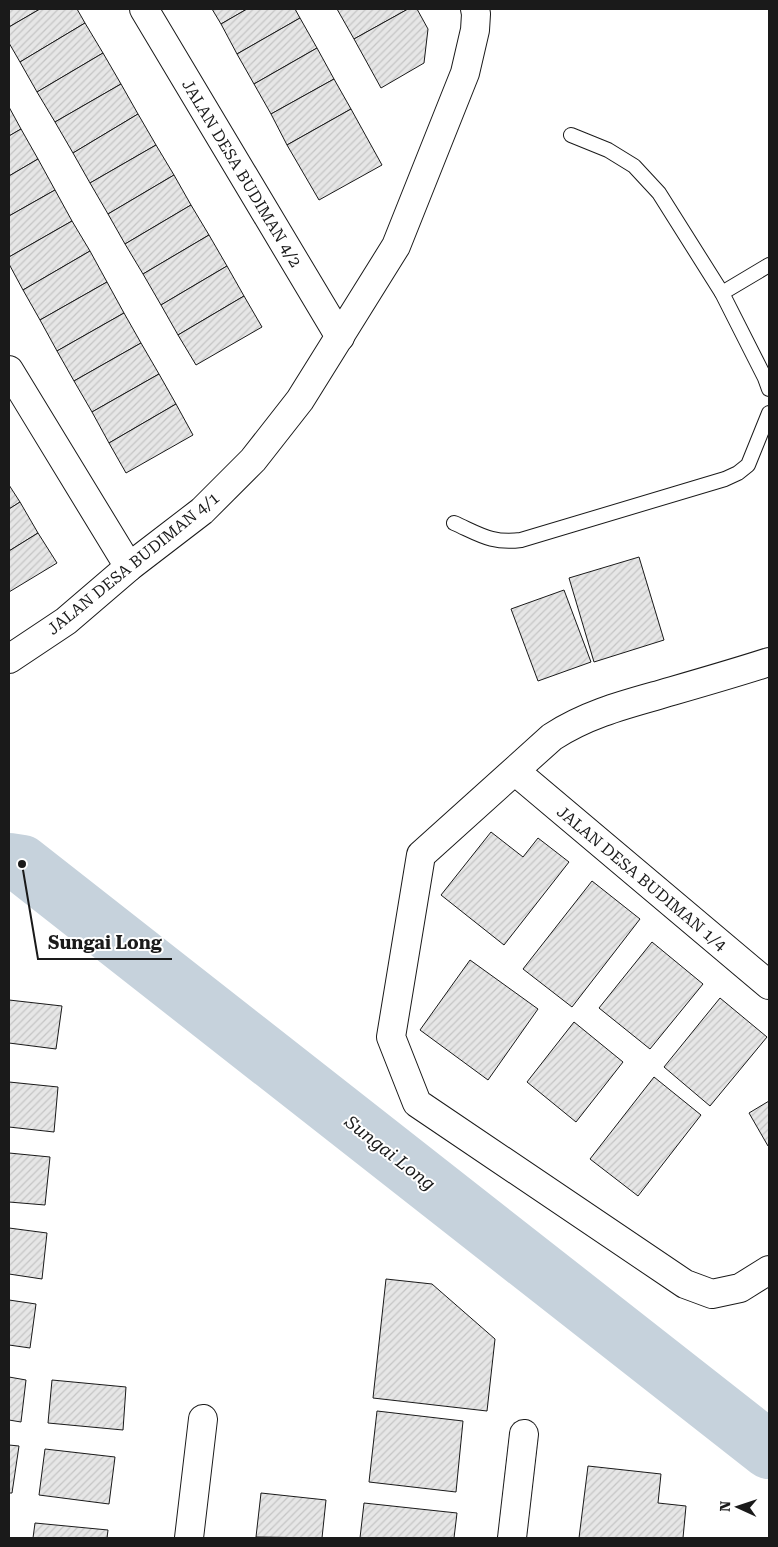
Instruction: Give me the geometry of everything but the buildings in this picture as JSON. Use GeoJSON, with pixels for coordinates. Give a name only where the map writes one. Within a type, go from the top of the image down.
{"type":"FeatureCollection","features":[{"type":"Feature","properties":{"kind":"street","name":"JALAN DESA BUDIMAN 4/2"},"geometry":{"type":"LineString","coordinates":[[144,9],[340,337]]}},
{"type":"Feature","properties":{"kind":"street","name":"JALAN DESA BUDIMAN 4/1"},"geometry":{"type":"LineString","coordinates":[[9,659],[66,621],[129,568],[202,511],[254,460],[300,400],[396,246],[465,73],[475,30],[475,9]]}},
{"type":"Feature","properties":{"kind":"street"},"geometry":{"type":"LineString","coordinates":[[9,370],[129,568]]}},
{"type":"Feature","properties":{"kind":"street"},"geometry":{"type":"LineString","coordinates":[[765,669],[590,716],[570,725],[552,737],[421,855],[390,1037],[417,1103],[685,1284],[712,1294],[740,1288],[769,1270]]}},
{"type":"Feature","properties":{"kind":"street","name":"JALAN DESA BUDIMAN 1/4"},"geometry":{"type":"LineString","coordinates":[[516,771],[769,985]]}},
{"type":"Feature","properties":{"kind":"street"},"geometry":{"type":"LineString","coordinates":[[188,1538],[203,1419]]}},
{"type":"Feature","properties":{"kind":"street"},"geometry":{"type":"LineString","coordinates":[[512,1538],[524,1434]]}},
{"type":"Feature","properties":{"kind":"lane"},"geometry":{"type":"LineString","coordinates":[[572,135],[608,150],[634,166],[659,193],[722,293],[766,378],[769,389]]}},
{"type":"Feature","properties":{"kind":"lane"},"geometry":{"type":"LineString","coordinates":[[722,293],[769,265]]}},
{"type":"Feature","properties":{"kind":"lane"},"geometry":{"type":"LineString","coordinates":[[454,523],[490,539],[506,542],[521,540],[725,479],[738,474],[748,465],[769,414]]}},
{"type":"Feature","properties":{"kind":"waterway","name":"Sungai Long"},"geometry":{"type":"LineString","coordinates":[[9,862],[22,864],[769,1450]]}},
{"type":"Feature","properties":{"kind":"place","name":"Sungai Long"},"geometry":{"type":"Point","coordinates":[22,864]}}]}
